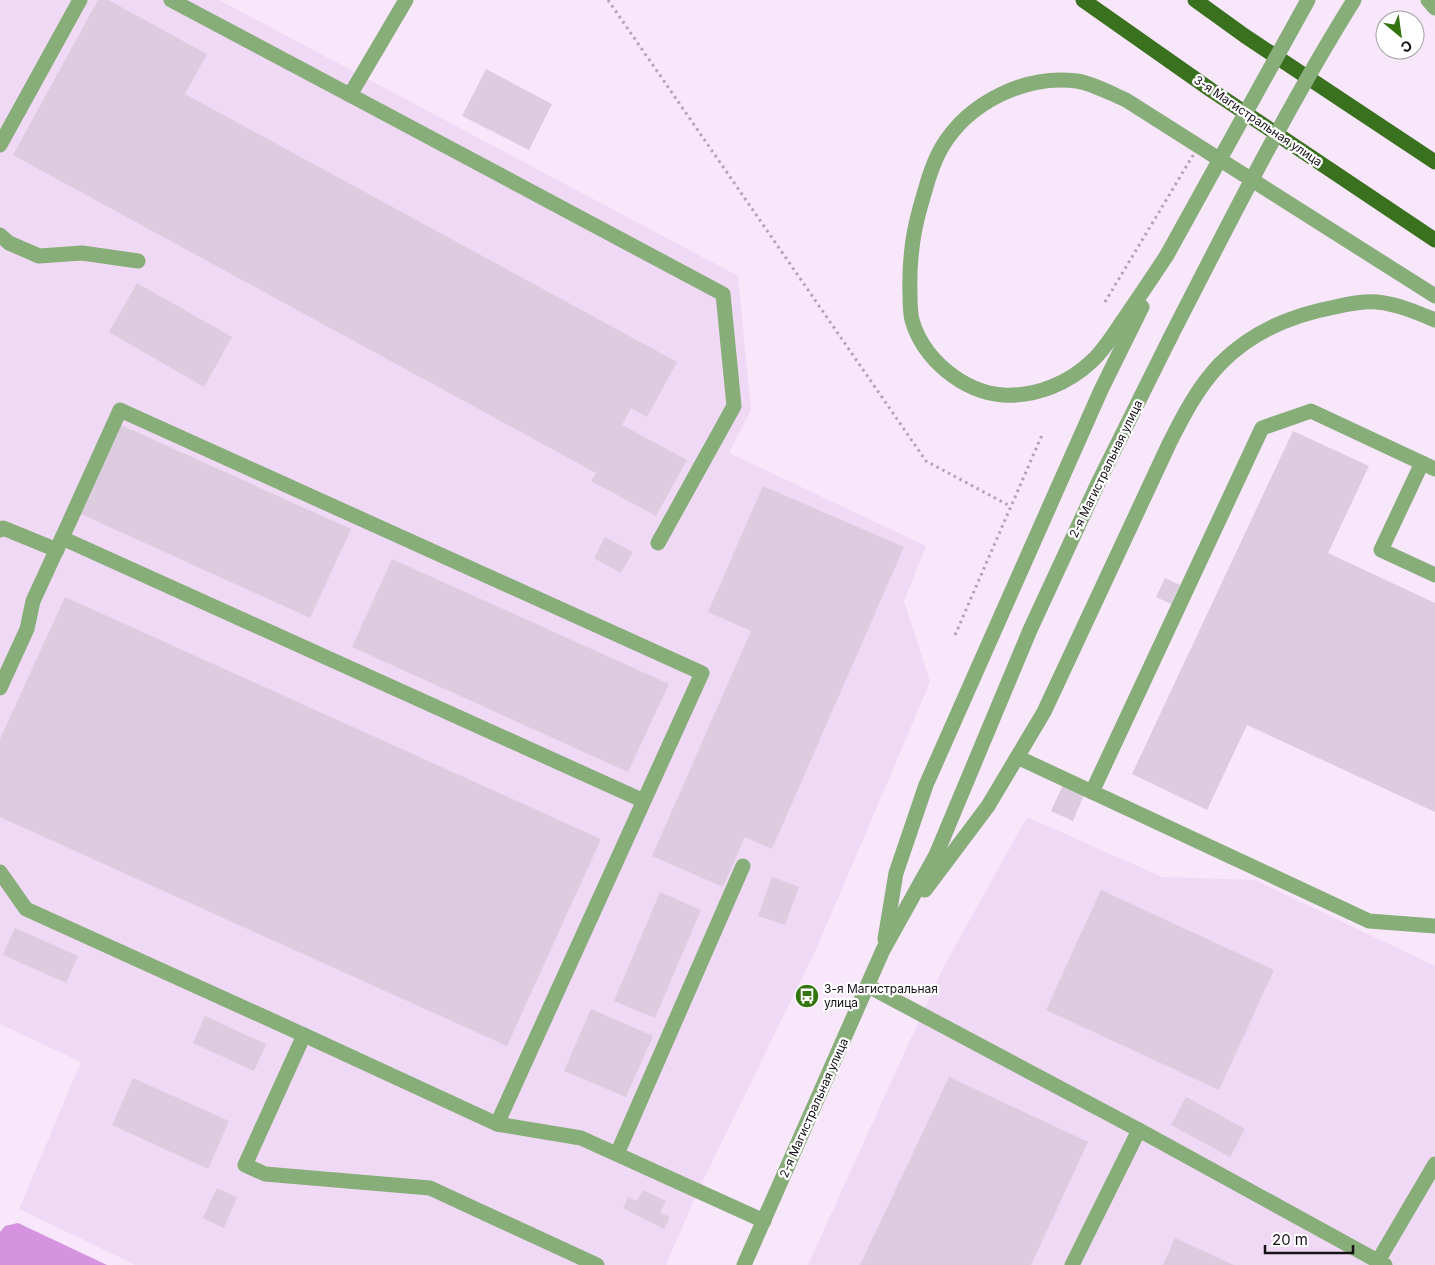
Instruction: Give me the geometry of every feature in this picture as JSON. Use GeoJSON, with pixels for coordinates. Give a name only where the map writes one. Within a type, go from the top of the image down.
{"type":"FeatureCollection","features":[{"type":"Feature","properties":{"kind":"main road","name":"3-я Магистральная улица"},"geometry":{"type":"LineString","coordinates":[[1083,0],[1211,90],[1435,240]]}},
{"type":"Feature","properties":{"kind":"main road"},"geometry":{"type":"LineString","coordinates":[[1195,0],[1245,36],[1435,162]]}},
{"type":"Feature","properties":{"kind":"street"},"geometry":{"type":"LineString","coordinates":[[0,145],[80,0]]}},
{"type":"Feature","properties":{"kind":"street"},"geometry":{"type":"LineString","coordinates":[[171,0],[724,294],[734,406],[658,543]]}},
{"type":"Feature","properties":{"kind":"street"},"geometry":{"type":"LineString","coordinates":[[350,96],[406,0]]}},
{"type":"Feature","properties":{"kind":"street"},"geometry":{"type":"LineString","coordinates":[[1308,0],[1167,256],[1131,318],[1093,360],[1071,378],[1046,389],[1018,396],[991,394],[961,381],[937,363],[922,345],[912,319],[910,272],[913,231],[931,170],[941,148],[968,114],[1011,89],[1036,82],[1059,80],[1079,82],[1099,88],[1126,100],[1435,296]]}},
{"type":"Feature","properties":{"kind":"street","name":"2-я Магистральная улица"},"geometry":{"type":"LineString","coordinates":[[744,1265],[885,946],[936,855],[1030,630],[1099,481],[1263,158],[1354,0]]}},
{"type":"Feature","properties":{"kind":"street"},"geometry":{"type":"LineString","coordinates":[[1428,0],[1435,8]]}},
{"type":"Feature","properties":{"kind":"street"},"geometry":{"type":"LineString","coordinates":[[0,235],[9,243],[39,256],[82,253],[138,261]]}},
{"type":"Feature","properties":{"kind":"street"},"geometry":{"type":"LineString","coordinates":[[885,946],[988,806],[1044,712],[1169,444],[1192,400],[1220,364],[1243,344],[1271,327],[1294,317],[1332,307],[1376,302],[1414,310],[1435,320]]}},
{"type":"Feature","properties":{"kind":"street","name":"2-я Магистральная улица"},"geometry":{"type":"LineString","coordinates":[[885,946],[896,872],[926,785],[1131,318]]}},
{"type":"Feature","properties":{"kind":"street"},"geometry":{"type":"LineString","coordinates":[[0,688],[27,629],[33,601],[120,410],[702,673],[497,1124]]}},
{"type":"Feature","properties":{"kind":"street"},"geometry":{"type":"LineString","coordinates":[[1092,792],[1262,428],[1311,411],[1428,466],[1381,550],[1435,575]]}},
{"type":"Feature","properties":{"kind":"street"},"geometry":{"type":"LineString","coordinates":[[0,530],[3,528],[59,544],[644,801]]}},
{"type":"Feature","properties":{"kind":"street"},"geometry":{"type":"LineString","coordinates":[[1017,757],[1369,921],[1435,926]]}},
{"type":"Feature","properties":{"kind":"street"},"geometry":{"type":"LineString","coordinates":[[617,1154],[743,866]]}},
{"type":"Feature","properties":{"kind":"street"},"geometry":{"type":"LineString","coordinates":[[0,872],[26,909],[497,1124],[581,1138],[764,1221]]}},
{"type":"Feature","properties":{"kind":"street"},"geometry":{"type":"LineString","coordinates":[[868,986],[1139,1130],[1382,1263],[1435,1164]]}},
{"type":"Feature","properties":{"kind":"street"},"geometry":{"type":"LineString","coordinates":[[304,1035],[245,1165],[265,1174],[430,1188],[597,1265]]}},
{"type":"Feature","properties":{"kind":"street"},"geometry":{"type":"LineString","coordinates":[[1072,1265],[1139,1130]]}},
{"type":"Feature","properties":{"kind":"path"},"geometry":{"type":"LineString","coordinates":[[608,0],[926,461],[1010,506]]}},
{"type":"Feature","properties":{"kind":"path"},"geometry":{"type":"LineString","coordinates":[[955,635],[1042,435]]}},
{"type":"Feature","properties":{"kind":"shaded area"},"geometry":{"type":"Polygon","coordinates":[[[0,0],[219,0],[738,276],[751,410],[729,453],[926,546],[904,601],[930,682],[818,945],[698,1191],[666,1265],[136,1265],[19,1209],[81,1062],[0,1024],[0,0]]]}},
{"type":"Feature","properties":{"kind":"shaded area"},"geometry":{"type":"Polygon","coordinates":[[[1027,817],[1162,877],[1255,880],[1435,966],[1435,1265],[808,1265],[943,968],[1027,817]]]}},
{"type":"Feature","properties":{"kind":"shaded area"},"geometry":{"type":"Polygon","coordinates":[[[18,1223],[107,1265],[0,1265],[0,1232],[5,1226],[18,1223]]]}},
{"type":"Feature","properties":{"kind":"building"},"geometry":{"type":"Polygon","coordinates":[[[98,0],[108,0],[207,54],[185,94],[677,362],[647,417],[631,408],[622,425],[687,460],[656,516],[591,481],[596,473],[13,155],[98,0]]]}},
{"type":"Feature","properties":{"kind":"building"},"geometry":{"type":"Polygon","coordinates":[[[486,69],[552,104],[529,150],[462,116],[486,69]]]}},
{"type":"Feature","properties":{"kind":"building"},"geometry":{"type":"Polygon","coordinates":[[[137,283],[232,337],[204,387],[109,332],[137,283]]]}},
{"type":"Feature","properties":{"kind":"building"},"geometry":{"type":"Polygon","coordinates":[[[121,425],[351,529],[310,618],[81,514],[121,425]]]}},
{"type":"Feature","properties":{"kind":"building"},"geometry":{"type":"Polygon","coordinates":[[[1293,431],[1369,466],[1328,553],[1435,603],[1435,812],[1247,725],[1207,810],[1132,774],[1293,431]]]}},
{"type":"Feature","properties":{"kind":"building"},"geometry":{"type":"Polygon","coordinates":[[[763,486],[904,547],[772,849],[745,837],[723,887],[652,856],[751,631],[708,612],[763,486]]]}},
{"type":"Feature","properties":{"kind":"building"},"geometry":{"type":"Polygon","coordinates":[[[605,537],[633,552],[621,573],[594,558],[605,537]]]}},
{"type":"Feature","properties":{"kind":"building"},"geometry":{"type":"Polygon","coordinates":[[[392,559],[669,684],[628,772],[352,647],[392,559]]]}},
{"type":"Feature","properties":{"kind":"building"},"geometry":{"type":"Polygon","coordinates":[[[1165,578],[1180,585],[1171,604],[1156,597],[1165,578]]]}},
{"type":"Feature","properties":{"kind":"building"},"geometry":{"type":"Polygon","coordinates":[[[65,597],[601,839],[507,1046],[0,817],[0,739],[65,597]]]}},
{"type":"Feature","properties":{"kind":"building"},"geometry":{"type":"Polygon","coordinates":[[[1063,785],[1084,795],[1073,821],[1051,811],[1063,785]]]}},
{"type":"Feature","properties":{"kind":"building"},"geometry":{"type":"Polygon","coordinates":[[[772,877],[799,887],[785,925],[758,916],[772,877]]]}},
{"type":"Feature","properties":{"kind":"building"},"geometry":{"type":"Polygon","coordinates":[[[1101,890],[1274,970],[1219,1090],[1046,1010],[1101,890]]]}},
{"type":"Feature","properties":{"kind":"building"},"geometry":{"type":"Polygon","coordinates":[[[660,892],[701,910],[655,1018],[614,1001],[660,892]]]}},
{"type":"Feature","properties":{"kind":"building"},"geometry":{"type":"Polygon","coordinates":[[[15,928],[78,956],[66,983],[3,955],[15,928]]]}},
{"type":"Feature","properties":{"kind":"building"},"geometry":{"type":"Polygon","coordinates":[[[591,1009],[653,1036],[626,1097],[564,1071],[591,1009]]]}},
{"type":"Feature","properties":{"kind":"building"},"geometry":{"type":"Polygon","coordinates":[[[205,1016],[266,1044],[254,1071],[193,1043],[205,1016]]]}},
{"type":"Feature","properties":{"kind":"building"},"geometry":{"type":"Polygon","coordinates":[[[949,1077],[1088,1142],[1031,1265],[860,1265],[949,1077]]]}},
{"type":"Feature","properties":{"kind":"building"},"geometry":{"type":"Polygon","coordinates":[[[133,1078],[229,1121],[208,1169],[112,1125],[133,1078]]]}},
{"type":"Feature","properties":{"kind":"building"},"geometry":{"type":"Polygon","coordinates":[[[1186,1097],[1245,1129],[1230,1157],[1171,1125],[1186,1097]]]}},
{"type":"Feature","properties":{"kind":"building"},"geometry":{"type":"Polygon","coordinates":[[[217,1188],[237,1197],[224,1228],[203,1218],[217,1188]]]}},
{"type":"Feature","properties":{"kind":"building"},"geometry":{"type":"Polygon","coordinates":[[[643,1190],[666,1201],[660,1213],[670,1217],[664,1229],[623,1208],[628,1197],[637,1201],[643,1190]]]}},
{"type":"Feature","properties":{"kind":"building"},"geometry":{"type":"Polygon","coordinates":[[[1175,1238],[1234,1265],[1163,1265],[1175,1238]]]}},
{"type":"Feature","properties":{"kind":"place","name":"3-я Магистральная улица"},"geometry":{"type":"Point","coordinates":[807,996]}}]}
